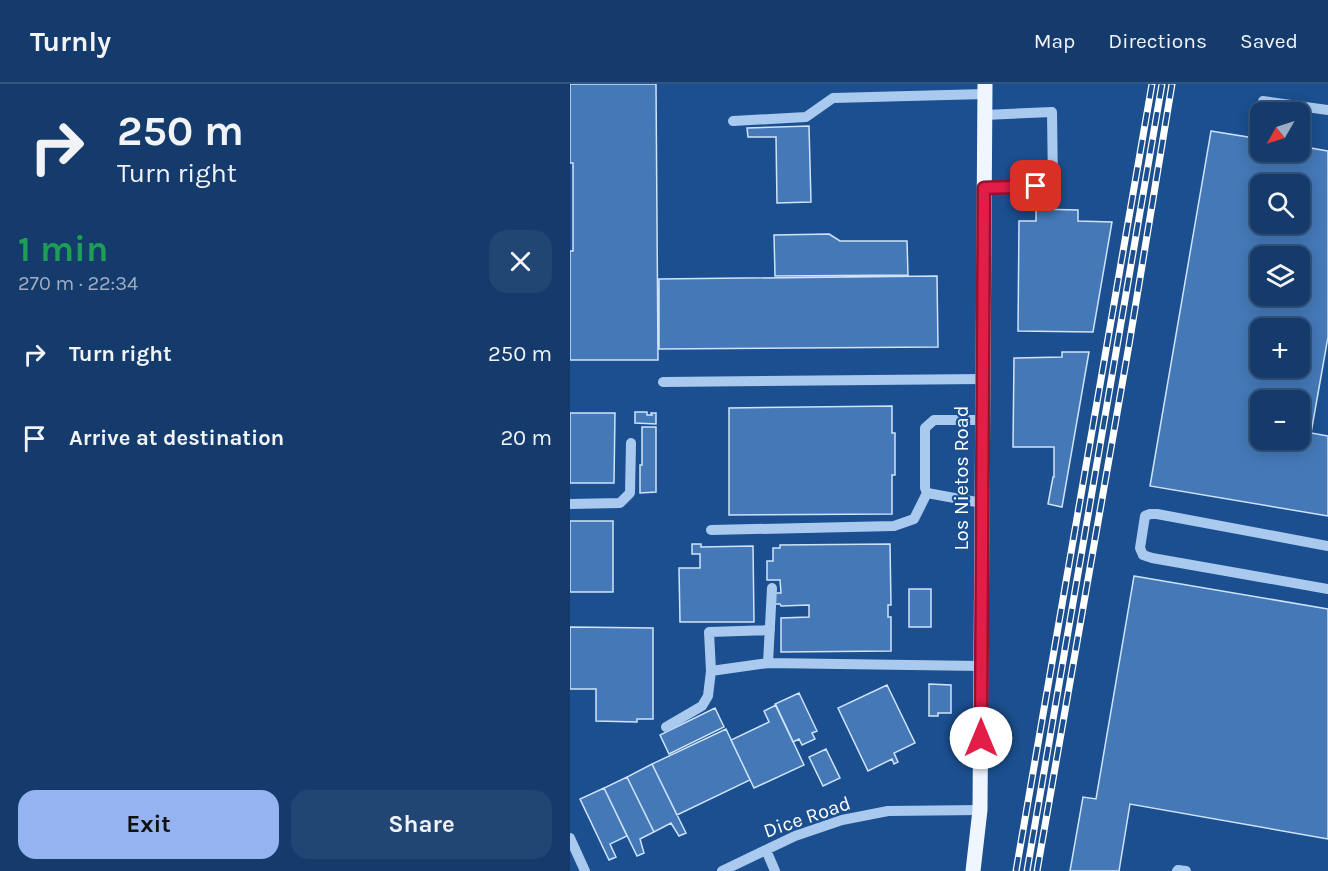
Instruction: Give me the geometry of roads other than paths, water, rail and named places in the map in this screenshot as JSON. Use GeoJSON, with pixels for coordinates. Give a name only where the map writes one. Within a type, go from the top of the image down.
{"type":"FeatureCollection","features":[{"type":"Feature","properties":{"kind":"main road","name":"Los Nietos Road"},"geometry":{"type":"LineString","coordinates":[[973,871],[980,810],[985,89]]}},
{"type":"Feature","properties":{"kind":"street"},"geometry":{"type":"LineString","coordinates":[[733,121],[806,117],[833,98],[985,89]]}},
{"type":"Feature","properties":{"kind":"street"},"geometry":{"type":"LineString","coordinates":[[1263,101],[1328,110]]}},
{"type":"Feature","properties":{"kind":"street"},"geometry":{"type":"LineString","coordinates":[[984,115],[1052,112],[1053,186],[984,188]]}},
{"type":"Feature","properties":{"kind":"street"},"geometry":{"type":"LineString","coordinates":[[663,382],[983,379]]}},
{"type":"Feature","properties":{"kind":"street"},"geometry":{"type":"LineString","coordinates":[[711,530],[894,526],[914,519],[927,493],[925,428],[934,420],[982,420]]}},
{"type":"Feature","properties":{"kind":"street"},"geometry":{"type":"LineString","coordinates":[[570,504],[620,503],[630,493],[632,443]]}},
{"type":"Feature","properties":{"kind":"street"},"geometry":{"type":"LineString","coordinates":[[927,493],[982,503]]}},
{"type":"Feature","properties":{"kind":"street"},"geometry":{"type":"LineString","coordinates":[[1328,546],[1150,514],[1145,516],[1140,548],[1143,555],[1152,558],[1328,589]]}},
{"type":"Feature","properties":{"kind":"street"},"geometry":{"type":"LineString","coordinates":[[768,663],[772,588]]}},
{"type":"Feature","properties":{"kind":"street"},"geometry":{"type":"LineString","coordinates":[[666,727],[702,706],[708,696],[711,671],[709,632],[770,630]]}},
{"type":"Feature","properties":{"kind":"street"},"geometry":{"type":"LineString","coordinates":[[711,671],[768,663],[981,666]]}},
{"type":"Feature","properties":{"kind":"street","name":"Dice Road"},"geometry":{"type":"LineString","coordinates":[[722,871],[795,836],[842,820],[888,812],[980,810]]}},
{"type":"Feature","properties":{"kind":"street"},"geometry":{"type":"LineString","coordinates":[[570,838],[585,871]]}},
{"type":"Feature","properties":{"kind":"street"},"geometry":{"type":"LineString","coordinates":[[766,850],[775,871]]}},
{"type":"Feature","properties":{"kind":"street"},"geometry":{"type":"LineString","coordinates":[[1177,871],[1186,871]]}},
{"type":"Feature","properties":{"kind":"railway"},"geometry":{"type":"LineString","coordinates":[[1016,871],[1152,84]]}},
{"type":"Feature","properties":{"kind":"railway"},"geometry":{"type":"LineString","coordinates":[[1027,871],[1162,84]]}},
{"type":"Feature","properties":{"kind":"railway"},"geometry":{"type":"LineString","coordinates":[[1037,871],[1172,84]]}}]}
